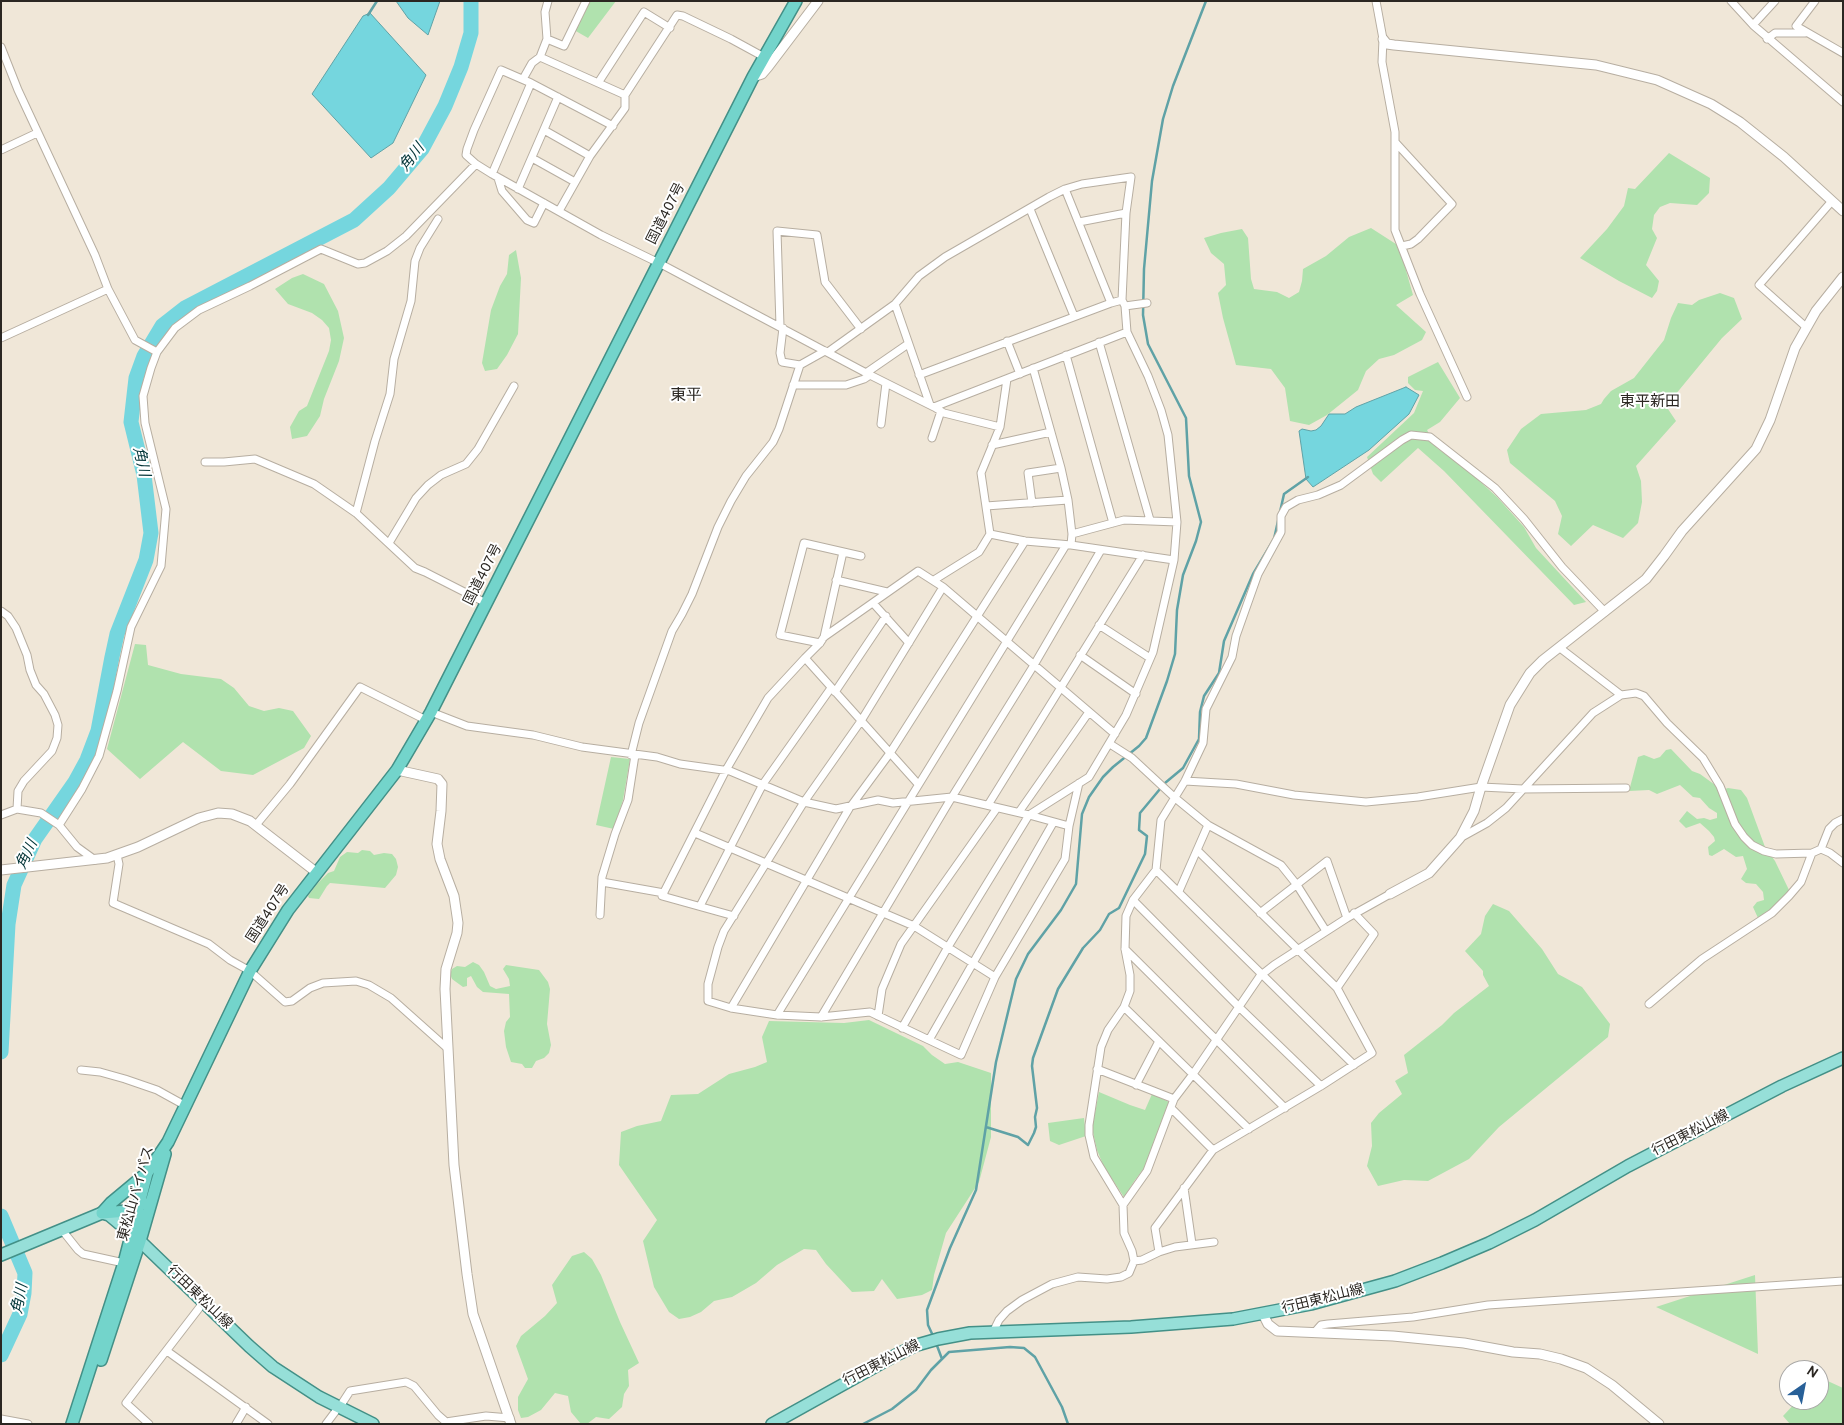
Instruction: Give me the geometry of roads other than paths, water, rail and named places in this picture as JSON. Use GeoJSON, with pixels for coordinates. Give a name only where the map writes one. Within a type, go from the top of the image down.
{"type":"FeatureCollection","features":[{"type":"Feature","properties":{"kind":"highway","name":"国道407号"},"geometry":{"type":"LineString","coordinates":[[168,1142],[250,971],[288,910],[396,770],[428,716],[753,77],[796,1]]}},
{"type":"Feature","properties":{"kind":"highway","name":"東松山バイパス"},"geometry":{"type":"LineString","coordinates":[[80,1424],[136,1237],[138,1206],[148,1173],[168,1142]]}},
{"type":"Feature","properties":{"kind":"highway","name":"東松山バイパス"},"geometry":{"type":"LineString","coordinates":[[72,1424],[124,1263],[152,1195],[168,1142]]}},
{"type":"Feature","properties":{"kind":"highway"},"geometry":{"type":"LineString","coordinates":[[102,1213],[111,1203],[148,1173]]}},
{"type":"Feature","properties":{"kind":"highway"},"geometry":{"type":"LineString","coordinates":[[102,1213],[127,1211],[138,1206],[152,1195]]}},
{"type":"Feature","properties":{"kind":"main road","name":"行田東松山線"},"geometry":{"type":"LineString","coordinates":[[772,1424],[917,1345],[952,1336],[993,1332],[1175,1325],[1263,1314],[1310,1304],[1395,1281],[1489,1243],[1534,1220],[1628,1166],[1782,1086],[1843,1058]]}},
{"type":"Feature","properties":{"kind":"main road","name":"行田東松山線"},"geometry":{"type":"LineString","coordinates":[[102,1213],[109,1215],[136,1237],[203,1303],[273,1367],[300,1386],[339,1408],[373,1424]]}},
{"type":"Feature","properties":{"kind":"main road"},"geometry":{"type":"LineString","coordinates":[[4,1254],[102,1213]]}},
{"type":"Feature","properties":{"kind":"street"},"geometry":{"type":"LineString","coordinates":[[524,79],[532,63],[540,57],[547,39],[544,12],[548,1]]}},
{"type":"Feature","properties":{"kind":"street"},"geometry":{"type":"LineString","coordinates":[[547,39],[564,46],[586,1]]}},
{"type":"Feature","properties":{"kind":"street"},"geometry":{"type":"LineString","coordinates":[[753,77],[762,74],[768,67],[818,1]]}},
{"type":"Feature","properties":{"kind":"street"},"geometry":{"type":"LineString","coordinates":[[1376,1],[1383,39],[1382,62],[1396,132],[1395,230],[1420,294],[1467,397]]}},
{"type":"Feature","properties":{"kind":"street"},"geometry":{"type":"LineString","coordinates":[[1731,1],[1752,25],[1843,102]]}},
{"type":"Feature","properties":{"kind":"street"},"geometry":{"type":"LineString","coordinates":[[1752,25],[1775,1]]}},
{"type":"Feature","properties":{"kind":"street"},"geometry":{"type":"LineString","coordinates":[[1815,1],[1796,26],[1843,53]]}},
{"type":"Feature","properties":{"kind":"street"},"geometry":{"type":"LineString","coordinates":[[598,83],[644,12],[670,28]]}},
{"type":"Feature","properties":{"kind":"street"},"geometry":{"type":"LineString","coordinates":[[559,211],[590,156],[626,108],[625,95],[670,28],[676,15],[683,16],[732,39],[764,57]]}},
{"type":"Feature","properties":{"kind":"street"},"geometry":{"type":"LineString","coordinates":[[1768,38],[1775,33],[1806,32]]}},
{"type":"Feature","properties":{"kind":"street"},"geometry":{"type":"LineString","coordinates":[[1383,39],[1387,44],[1394,45],[1596,65],[1657,80],[1711,104],[1740,122],[1784,157],[1843,211]]}},
{"type":"Feature","properties":{"kind":"street"},"geometry":{"type":"LineString","coordinates":[[1,47],[38,133],[95,255],[108,288],[135,340],[157,352]]}},
{"type":"Feature","properties":{"kind":"street"},"geometry":{"type":"LineString","coordinates":[[540,57],[625,95]]}},
{"type":"Feature","properties":{"kind":"street"},"geometry":{"type":"LineString","coordinates":[[613,126],[524,79],[501,70],[466,149],[466,155],[476,164],[518,189],[868,374],[935,408],[1000,427]]}},
{"type":"Feature","properties":{"kind":"street"},"geometry":{"type":"LineString","coordinates":[[531,83],[495,176],[502,191],[527,220],[534,223],[544,203]]}},
{"type":"Feature","properties":{"kind":"street"},"geometry":{"type":"LineString","coordinates":[[518,189],[558,97]]}},
{"type":"Feature","properties":{"kind":"street"},"geometry":{"type":"LineString","coordinates":[[544,130],[590,156]]}},
{"type":"Feature","properties":{"kind":"street"},"geometry":{"type":"LineString","coordinates":[[1,150],[38,133]]}},
{"type":"Feature","properties":{"kind":"street"},"geometry":{"type":"LineString","coordinates":[[1396,143],[1452,204],[1418,239],[1411,244],[1402,246]]}},
{"type":"Feature","properties":{"kind":"street"},"geometry":{"type":"LineString","coordinates":[[532,158],[575,182]]}},
{"type":"Feature","properties":{"kind":"street"},"geometry":{"type":"LineString","coordinates":[[58,824],[82,789],[99,756],[117,692],[131,627],[161,566],[166,509],[145,423],[143,396],[157,352],[175,328],[200,310],[321,249],[358,264],[365,263],[387,251],[406,236],[476,164]]}},
{"type":"Feature","properties":{"kind":"street"},"geometry":{"type":"LineString","coordinates":[[861,329],[825,282],[817,235],[777,231],[781,327],[780,352],[782,362],[800,365],[827,351],[861,329],[895,304],[919,276],[945,258],[1065,189],[1082,184],[1131,177],[1126,213],[1124,303],[1127,332],[1148,376],[1168,435],[1177,522],[1174,560],[1165,603],[1150,658],[1136,694],[1110,744],[1089,777],[1029,815],[948,947],[902,1028]]}},
{"type":"Feature","properties":{"kind":"street"},"geometry":{"type":"LineString","coordinates":[[1065,189],[1110,303]]}},
{"type":"Feature","properties":{"kind":"street"},"geometry":{"type":"LineString","coordinates":[[1806,327],[1759,285],[1832,200]]}},
{"type":"Feature","properties":{"kind":"street"},"geometry":{"type":"LineString","coordinates":[[1030,210],[1074,316]]}},
{"type":"Feature","properties":{"kind":"street"},"geometry":{"type":"LineString","coordinates":[[1079,222],[1126,213]]}},
{"type":"Feature","properties":{"kind":"street"},"geometry":{"type":"LineString","coordinates":[[356,513],[375,441],[390,394],[394,359],[411,301],[415,261],[420,248],[438,219]]}},
{"type":"Feature","properties":{"kind":"street"},"geometry":{"type":"LineString","coordinates":[[1123,1205],[1146,1171],[1174,1099],[1262,974],[1354,913],[1429,873],[1460,838],[1474,811],[1510,705],[1530,673],[1543,660],[1654,571],[1682,530],[1756,449],[1770,420],[1795,348],[1816,311],[1843,277]]}},
{"type":"Feature","properties":{"kind":"street"},"geometry":{"type":"LineString","coordinates":[[1,338],[108,288]]}},
{"type":"Feature","properties":{"kind":"street"},"geometry":{"type":"LineString","coordinates":[[919,375],[1110,303],[1147,303]]}},
{"type":"Feature","properties":{"kind":"street"},"geometry":{"type":"LineString","coordinates":[[895,304],[919,375],[935,408],[932,438]]}},
{"type":"Feature","properties":{"kind":"street"},"geometry":{"type":"LineString","coordinates":[[935,408],[1127,332]]}},
{"type":"Feature","properties":{"kind":"street"},"geometry":{"type":"LineString","coordinates":[[1007,341],[1020,374]]}},
{"type":"Feature","properties":{"kind":"street"},"geometry":{"type":"LineString","coordinates":[[1099,342],[1150,520]]}},
{"type":"Feature","properties":{"kind":"street"},"geometry":{"type":"LineString","coordinates":[[794,385],[846,385],[864,379],[908,344]]}},
{"type":"Feature","properties":{"kind":"street"},"geometry":{"type":"LineString","coordinates":[[1066,355],[1112,522]]}},
{"type":"Feature","properties":{"kind":"street"},"geometry":{"type":"LineString","coordinates":[[600,915],[602,877],[628,800],[639,723],[672,631],[692,594],[718,527],[731,501],[746,476],[773,442],[800,365]]}},
{"type":"Feature","properties":{"kind":"street"},"geometry":{"type":"LineString","coordinates":[[777,1015],[918,784],[1068,545],[1072,534],[1068,500],[1033,368]]}},
{"type":"Feature","properties":{"kind":"street"},"geometry":{"type":"LineString","coordinates":[[934,580],[979,552],[990,534],[981,473],[1000,427],[1007,379]]}},
{"type":"Feature","properties":{"kind":"street"},"geometry":{"type":"LineString","coordinates":[[881,424],[886,383]]}},
{"type":"Feature","properties":{"kind":"street"},"geometry":{"type":"LineString","coordinates":[[389,544],[422,491],[441,476],[466,464],[478,450],[514,386]]}},
{"type":"Feature","properties":{"kind":"street"},"geometry":{"type":"LineString","coordinates":[[992,445],[1051,432]]}},
{"type":"Feature","properties":{"kind":"street"},"geometry":{"type":"LineString","coordinates":[[993,1332],[999,1320],[1007,1311],[1052,1284],[1078,1277],[1107,1279],[1121,1277],[1129,1272],[1134,1261],[1124,1233],[1123,1205],[1094,1157],[1091,1148],[1089,1125],[1101,1047],[1108,1030],[1124,1007],[1131,984],[1125,948],[1126,916],[1133,900],[1156,870],[1161,820],[1185,781],[1203,743],[1206,709],[1232,657],[1236,636],[1258,574],[1281,532],[1280,516],[1286,507],[1298,500],[1318,495],[1341,485],[1411,435],[1430,437],[1495,488],[1524,519],[1562,567],[1605,612]]}},
{"type":"Feature","properties":{"kind":"street"},"geometry":{"type":"LineString","coordinates":[[205,462],[255,459],[314,484],[356,513],[415,568],[486,603]]}},
{"type":"Feature","properties":{"kind":"street"},"geometry":{"type":"LineString","coordinates":[[1032,503],[1028,473],[1061,468]]}},
{"type":"Feature","properties":{"kind":"street"},"geometry":{"type":"LineString","coordinates":[[986,506],[1068,500]]}},
{"type":"Feature","properties":{"kind":"street"},"geometry":{"type":"LineString","coordinates":[[1072,534],[1124,520],[1177,522]]}},
{"type":"Feature","properties":{"kind":"street"},"geometry":{"type":"LineString","coordinates":[[990,534],[1024,541],[1068,545],[1174,560]]}},
{"type":"Feature","properties":{"kind":"street"},"geometry":{"type":"LineString","coordinates":[[731,1008],[850,806],[890,753],[1024,541]]}},
{"type":"Feature","properties":{"kind":"street"},"geometry":{"type":"LineString","coordinates":[[822,640],[780,635],[804,543],[861,556]]}},
{"type":"Feature","properties":{"kind":"street"},"geometry":{"type":"LineString","coordinates":[[822,1017],[1101,550]]}},
{"type":"Feature","properties":{"kind":"street"},"geometry":{"type":"LineString","coordinates":[[822,640],[843,552]]}},
{"type":"Feature","properties":{"kind":"street"},"geometry":{"type":"LineString","coordinates":[[988,805],[1143,555]]}},
{"type":"Feature","properties":{"kind":"street"},"geometry":{"type":"LineString","coordinates":[[734,916],[662,896],[726,770],[768,698],[822,640],[918,571],[943,587],[1115,734]]}},
{"type":"Feature","properties":{"kind":"street"},"geometry":{"type":"LineString","coordinates":[[836,580],[887,592]]}},
{"type":"Feature","properties":{"kind":"street"},"geometry":{"type":"LineString","coordinates":[[943,587],[861,721],[804,802],[724,931],[708,984],[708,1001],[731,1008],[777,1015],[822,1017],[870,1012],[962,1056],[995,977],[1066,859],[1069,826],[1079,783]]}},
{"type":"Feature","properties":{"kind":"street"},"geometry":{"type":"LineString","coordinates":[[873,603],[909,643]]}},
{"type":"Feature","properties":{"kind":"street"},"geometry":{"type":"LineString","coordinates":[[1,611],[8,616],[16,628],[27,655],[33,678],[56,715],[58,725],[52,751],[24,781],[18,791],[17,809]]}},
{"type":"Feature","properties":{"kind":"street"},"geometry":{"type":"LineString","coordinates":[[700,906],[763,784],[886,616]]}},
{"type":"Feature","properties":{"kind":"street"},"geometry":{"type":"LineString","coordinates":[[1099,625],[1150,658]]}},
{"type":"Feature","properties":{"kind":"street"},"geometry":{"type":"LineString","coordinates":[[1560,648],[1621,696]]}},
{"type":"Feature","properties":{"kind":"street"},"geometry":{"type":"LineString","coordinates":[[1080,655],[1136,694]]}},
{"type":"Feature","properties":{"kind":"street"},"geometry":{"type":"LineString","coordinates":[[805,658],[918,784]]}},
{"type":"Feature","properties":{"kind":"street"},"geometry":{"type":"LineString","coordinates":[[256,825],[290,784],[360,687],[428,716],[467,726],[533,735],[582,747],[657,757],[703,768],[726,770],[804,802],[836,809],[878,800],[893,803],[952,797],[1019,812],[1069,826]]}},
{"type":"Feature","properties":{"kind":"street"},"geometry":{"type":"LineString","coordinates":[[1460,838],[1487,823],[1506,808],[1593,713],[1621,696],[1636,693],[1644,696],[1667,723],[1703,758],[1720,786],[1735,824],[1752,845],[1764,852],[1776,854],[1812,853],[1820,849],[1829,829],[1843,819]]}},
{"type":"Feature","properties":{"kind":"street"},"geometry":{"type":"LineString","coordinates":[[1019,812],[1089,712]]}},
{"type":"Feature","properties":{"kind":"street"},"geometry":{"type":"LineString","coordinates":[[1110,744],[1132,758],[1208,825],[1281,865],[1297,885],[1326,931]]}},
{"type":"Feature","properties":{"kind":"street"},"geometry":{"type":"LineString","coordinates":[[396,770],[438,779],[442,784],[437,844],[454,896],[458,923],[457,933],[446,969],[445,989],[454,1165],[473,1314],[510,1421]]}},
{"type":"Feature","properties":{"kind":"street"},"geometry":{"type":"LineString","coordinates":[[1185,781],[1236,784],[1294,796],[1366,802],[1418,797],[1481,787],[1523,789],[1626,788]]}},
{"type":"Feature","properties":{"kind":"street"},"geometry":{"type":"LineString","coordinates":[[878,1016],[882,988],[901,944],[997,808]]}},
{"type":"Feature","properties":{"kind":"street"},"geometry":{"type":"LineString","coordinates":[[1,815],[17,809],[42,813],[58,824],[77,847],[95,860]]}},
{"type":"Feature","properties":{"kind":"street"},"geometry":{"type":"LineString","coordinates":[[1,870],[95,860],[117,855],[210,815],[232,814],[256,825],[316,872]]}},
{"type":"Feature","properties":{"kind":"street"},"geometry":{"type":"LineString","coordinates":[[929,1040],[1053,823]]}},
{"type":"Feature","properties":{"kind":"street"},"geometry":{"type":"LineString","coordinates":[[1179,891],[1208,825]]}},
{"type":"Feature","properties":{"kind":"street"},"geometry":{"type":"LineString","coordinates":[[694,833],[914,926],[995,977]]}},
{"type":"Feature","properties":{"kind":"street"},"geometry":{"type":"LineString","coordinates":[[1820,849],[1830,853],[1843,863]]}},
{"type":"Feature","properties":{"kind":"street"},"geometry":{"type":"LineString","coordinates":[[1159,1252],[1154,1228],[1213,1150],[1285,1108],[1372,1053],[1337,988],[1197,850]]}},
{"type":"Feature","properties":{"kind":"street"},"geometry":{"type":"LineString","coordinates":[[1648,1004],[1702,959],[1772,913],[1790,896],[1801,882],[1812,853]]}},
{"type":"Feature","properties":{"kind":"street"},"geometry":{"type":"LineString","coordinates":[[117,855],[119,864],[113,903],[209,944],[230,960],[250,971],[282,1000],[288,1002],[296,999],[310,988],[323,983],[356,981],[369,985],[391,998],[447,1048]]}},
{"type":"Feature","properties":{"kind":"street"},"geometry":{"type":"LineString","coordinates":[[1260,913],[1327,861],[1347,918]]}},
{"type":"Feature","properties":{"kind":"street"},"geometry":{"type":"LineString","coordinates":[[1156,870],[1354,1065]]}},
{"type":"Feature","properties":{"kind":"street"},"geometry":{"type":"LineString","coordinates":[[602,882],[664,894]]}},
{"type":"Feature","properties":{"kind":"street"},"geometry":{"type":"LineString","coordinates":[[1133,900],[1239,1007],[1321,1086]]}},
{"type":"Feature","properties":{"kind":"street"},"geometry":{"type":"LineString","coordinates":[[1337,988],[1374,934],[1354,913]]}},
{"type":"Feature","properties":{"kind":"street"},"geometry":{"type":"LineString","coordinates":[[1125,948],[1285,1108]]}},
{"type":"Feature","properties":{"kind":"street"},"geometry":{"type":"LineString","coordinates":[[1124,1007],[1249,1128]]}},
{"type":"Feature","properties":{"kind":"street"},"geometry":{"type":"LineString","coordinates":[[1136,1085],[1160,1042]]}},
{"type":"Feature","properties":{"kind":"street"},"geometry":{"type":"LineString","coordinates":[[1097,1069],[1174,1099]]}},
{"type":"Feature","properties":{"kind":"street"},"geometry":{"type":"LineString","coordinates":[[81,1070],[100,1072],[125,1079],[157,1090],[186,1106]]}},
{"type":"Feature","properties":{"kind":"street"},"geometry":{"type":"LineString","coordinates":[[1171,1108],[1213,1150]]}},
{"type":"Feature","properties":{"kind":"street"},"geometry":{"type":"LineString","coordinates":[[1184,1188],[1192,1244]]}},
{"type":"Feature","properties":{"kind":"street"},"geometry":{"type":"LineString","coordinates":[[62,1230],[83,1254],[124,1263]]}},
{"type":"Feature","properties":{"kind":"street"},"geometry":{"type":"LineString","coordinates":[[1134,1261],[1142,1260],[1159,1252],[1192,1244],[1214,1242]]}},
{"type":"Feature","properties":{"kind":"street"},"geometry":{"type":"LineString","coordinates":[[1314,1333],[1321,1325],[1413,1317],[1488,1305],[1843,1282]]}},
{"type":"Feature","properties":{"kind":"street"},"geometry":{"type":"LineString","coordinates":[[149,1424],[126,1403],[203,1303]]}},
{"type":"Feature","properties":{"kind":"street"},"geometry":{"type":"LineString","coordinates":[[1263,1314],[1268,1324],[1278,1331],[1393,1336],[1464,1343],[1561,1359],[1586,1368],[1612,1385],[1659,1424]]}},
{"type":"Feature","properties":{"kind":"street"},"geometry":{"type":"LineString","coordinates":[[167,1351],[268,1424]]}},
{"type":"Feature","properties":{"kind":"street"},"geometry":{"type":"LineString","coordinates":[[326,1424],[350,1391],[406,1382],[414,1386],[446,1422],[486,1416],[510,1421]]}},
{"type":"Feature","properties":{"kind":"street"},"geometry":{"type":"LineString","coordinates":[[236,1424],[246,1407]]}},
{"type":"Feature","properties":{"kind":"street"},"geometry":{"type":"LineString","coordinates":[[1,1419],[28,1424]]}},
{"type":"Feature","properties":{"kind":"water"},"geometry":{"type":"Polygon","coordinates":[[[396,1],[440,1],[428,35],[408,18],[396,1]]]}},
{"type":"Feature","properties":{"kind":"water"},"geometry":{"type":"Polygon","coordinates":[[[370,13],[426,75],[393,143],[371,158],[312,94],[363,16],[370,13]]]}},
{"type":"Feature","properties":{"kind":"water"},"geometry":{"type":"Polygon","coordinates":[[[1406,387],[1419,395],[1409,414],[1369,450],[1313,487],[1306,479],[1299,431],[1302,429],[1316,430],[1329,414],[1345,414],[1356,407],[1406,387]]]}},
{"type":"Feature","properties":{"kind":"waterway"},"geometry":{"type":"LineString","coordinates":[[368,15],[377,1]]}},
{"type":"Feature","properties":{"kind":"waterway","name":"角川"},"geometry":{"type":"LineString","coordinates":[[1,1052],[8,924],[14,885],[35,839],[75,782],[87,760],[98,731],[117,634],[146,560],[151,533],[144,475],[131,422],[136,378],[144,356],[162,326],[185,308],[354,220],[389,188],[422,149],[445,106],[461,67],[471,33],[471,1]]}},
{"type":"Feature","properties":{"kind":"waterway"},"geometry":{"type":"LineString","coordinates":[[934,1338],[928,1325],[927,1310],[950,1248],[976,1190],[996,1062],[1016,979],[1028,954],[1061,910],[1076,884],[1082,814],[1089,797],[1103,777],[1146,738],[1175,654],[1177,610],[1183,575],[1201,522],[1189,476],[1186,418],[1148,344],[1143,315],[1144,269],[1152,181],[1163,119],[1173,86],[1206,1]]}},
{"type":"Feature","properties":{"kind":"waterway"},"geometry":{"type":"LineString","coordinates":[[986,1127],[1018,1137],[1028,1145],[1034,1133],[1037,1108],[1032,1066],[1033,1058],[1058,989],[1083,948],[1100,930],[1109,914],[1119,908],[1145,854],[1147,836],[1139,830],[1140,813],[1165,783],[1183,768],[1199,739],[1200,712],[1204,696],[1219,673],[1224,641],[1253,574],[1274,539],[1284,494],[1308,477]]}},
{"type":"Feature","properties":{"kind":"waterway","name":"角川"},"geometry":{"type":"LineString","coordinates":[[1,1216],[25,1273],[20,1314],[1,1355]]}},
{"type":"Feature","properties":{"kind":"waterway"},"geometry":{"type":"LineString","coordinates":[[936,1343],[942,1359]]}},
{"type":"Feature","properties":{"kind":"waterway"},"geometry":{"type":"LineString","coordinates":[[863,1424],[892,1409],[916,1390],[931,1370],[949,1352],[1010,1347],[1024,1348],[1035,1357],[1062,1407],[1068,1424]]}},
{"type":"Feature","properties":{"kind":"district","name":"東平"},"geometry":{"type":"Point","coordinates":[686,397]}},
{"type":"Feature","properties":{"kind":"district","name":"東平新田"},"geometry":{"type":"Point","coordinates":[1650,403]}}]}
